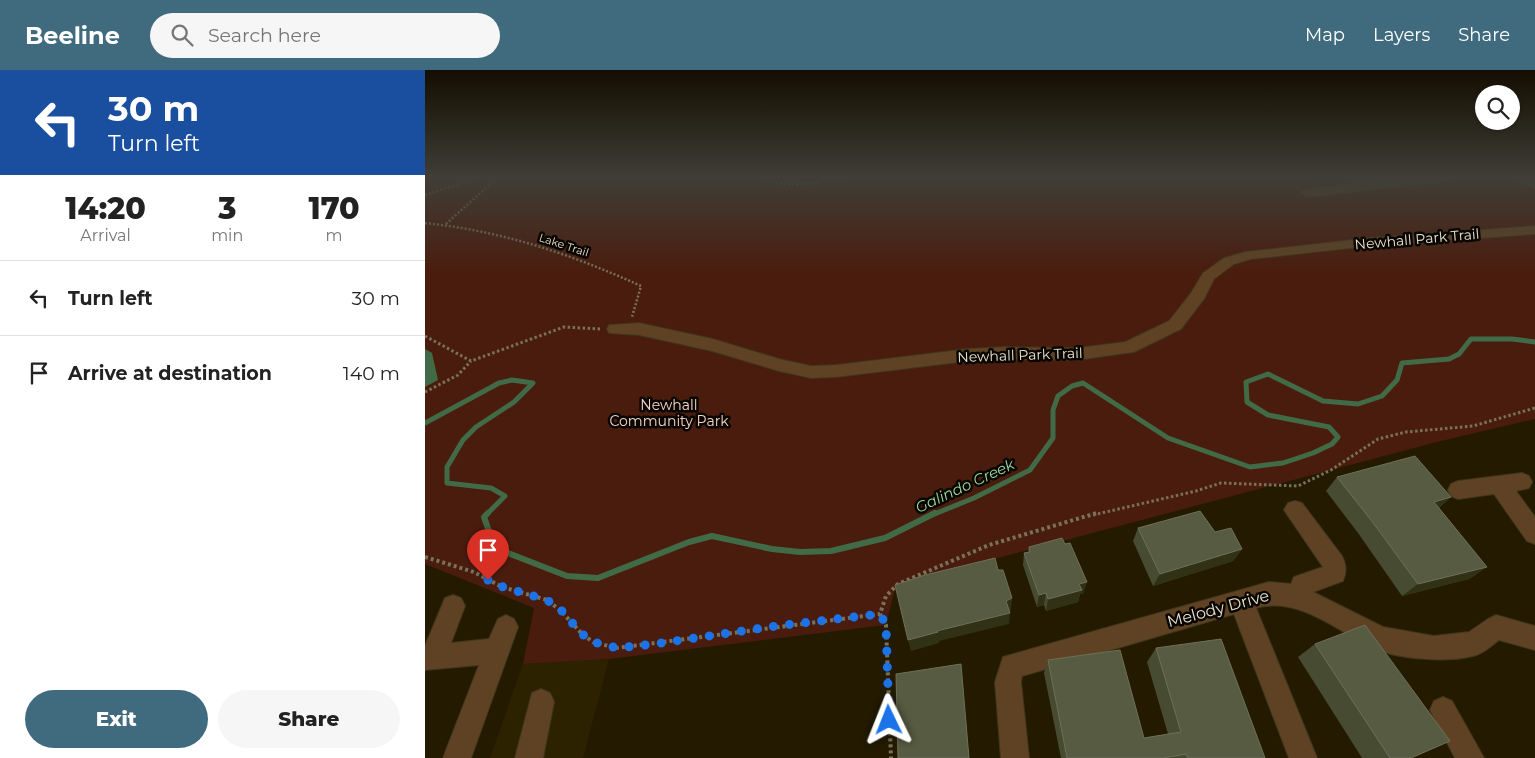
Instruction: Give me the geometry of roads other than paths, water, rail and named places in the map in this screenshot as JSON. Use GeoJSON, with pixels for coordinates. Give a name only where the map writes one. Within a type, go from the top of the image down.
{"type":"FeatureCollection","features":[{"type":"Feature","properties":{"kind":"street","name":"Newhall Park Trail"},"geometry":{"type":"LineString","coordinates":[[615,330],[639,329],[811,372],[836,371],[968,355],[1005,353],[1077,354],[1128,348],[1175,325],[1198,295],[1208,276],[1229,261],[1250,256],[1369,242],[1535,230]]}},
{"type":"Feature","properties":{"kind":"street"},"geometry":{"type":"LineString","coordinates":[[1458,490],[1522,482]]}},
{"type":"Feature","properties":{"kind":"street"},"geometry":{"type":"LineString","coordinates":[[1499,485],[1533,530]]}},
{"type":"Feature","properties":{"kind":"street"},"geometry":{"type":"LineString","coordinates":[[1295,510],[1334,563],[1335,572],[1302,585],[1298,596]]}},
{"type":"Feature","properties":{"kind":"street","name":"Melody Drive"},"geometry":{"type":"LineString","coordinates":[[1015,758],[1009,682],[1012,666],[1269,592],[1298,596],[1381,639],[1425,647],[1473,644],[1496,627],[1535,638]]}},
{"type":"Feature","properties":{"kind":"street"},"geometry":{"type":"LineString","coordinates":[[1241,601],[1303,758]]}},
{"type":"Feature","properties":{"kind":"street"},"geometry":{"type":"LineString","coordinates":[[453,606],[430,658],[497,651]]}},
{"type":"Feature","properties":{"kind":"street"},"geometry":{"type":"LineString","coordinates":[[529,758],[541,702]]}},
{"type":"Feature","properties":{"kind":"street"},"geometry":{"type":"LineString","coordinates":[[1443,710],[1470,758]]}},
{"type":"Feature","properties":{"kind":"lane"},"geometry":{"type":"LineString","coordinates":[[457,758],[506,627]]}},
{"type":"Feature","properties":{"kind":"waterway","name":"Galindo Creek"},"geometry":{"type":"LineString","coordinates":[[932,515],[974,498],[1030,470],[1053,438],[1053,410],[1058,396],[1072,386],[1083,383],[1168,438],[1250,467],[1283,463],[1313,453],[1332,444],[1338,437],[1329,427],[1268,415],[1247,402],[1246,382],[1268,374],[1323,401],[1358,404],[1382,396],[1397,380],[1402,363],[1449,359],[1459,354],[1471,339],[1512,339],[1535,342]]}},
{"type":"Feature","properties":{"kind":"waterway","name":"Galindo Creek"},"geometry":{"type":"LineString","coordinates":[[425,423],[499,383],[512,380],[533,383],[514,402],[476,427],[463,440],[447,467],[447,483],[491,488],[505,496],[484,517],[491,537],[508,553],[567,576],[598,578],[689,542],[712,536],[772,549],[800,552],[831,551],[885,538],[935,513]]}},
{"type":"Feature","properties":{"kind":"park label","name":"Newhall Community Park"},"geometry":{"type":"Point","coordinates":[669,414]}}]}
